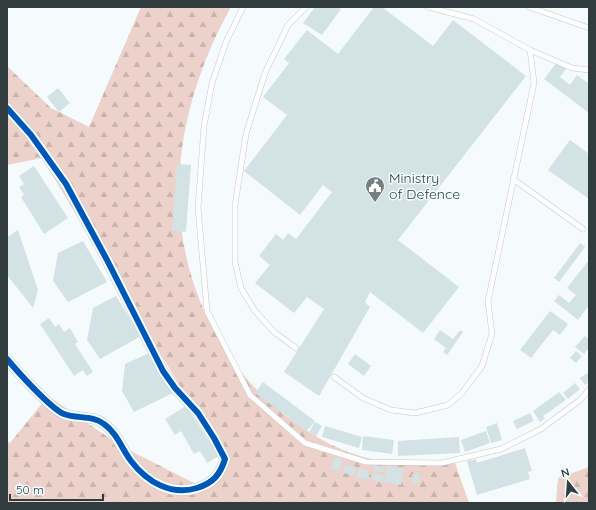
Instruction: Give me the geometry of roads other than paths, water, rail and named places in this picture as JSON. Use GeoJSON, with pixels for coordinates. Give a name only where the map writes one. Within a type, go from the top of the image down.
{"type":"FeatureCollection","features":[{"type":"Feature","properties":{"kind":"street"},"geometry":{"type":"LineString","coordinates":[[7,108],[31,135],[66,184],[111,267],[163,371],[175,388],[198,413],[219,447],[225,459],[222,469],[217,476],[208,483],[188,491],[176,491],[164,488],[143,473],[104,424],[93,418],[62,414],[51,406],[7,359]]}},
{"type":"Feature","properties":{"kind":"lane"},"geometry":{"type":"LineString","coordinates":[[243,7],[226,42],[212,83],[204,126],[198,208],[207,311],[250,395],[305,443],[366,462],[442,462],[501,450],[541,429],[580,400],[589,390]]}},
{"type":"Feature","properties":{"kind":"lane"},"geometry":{"type":"LineString","coordinates":[[296,348],[274,332],[255,311],[242,288],[235,262],[235,205],[246,134],[266,73],[288,25],[306,7]]}},
{"type":"Feature","properties":{"kind":"lane"},"geometry":{"type":"LineString","coordinates":[[428,7],[474,19],[530,50],[572,68],[589,70]]}},
{"type":"Feature","properties":{"kind":"lane"},"geometry":{"type":"LineString","coordinates":[[528,7],[589,28]]}},
{"type":"Feature","properties":{"kind":"lane"},"geometry":{"type":"LineString","coordinates":[[334,377],[363,398],[391,410],[415,413],[448,405],[462,393],[482,366],[492,334],[488,301],[534,83],[530,50]]}},
{"type":"Feature","properties":{"kind":"lane"},"geometry":{"type":"LineString","coordinates":[[513,179],[584,229]]}},
{"type":"Feature","properties":{"kind":"place","name":"Ministry of Defence"},"geometry":{"type":"Point","coordinates":[375,203]}}]}
